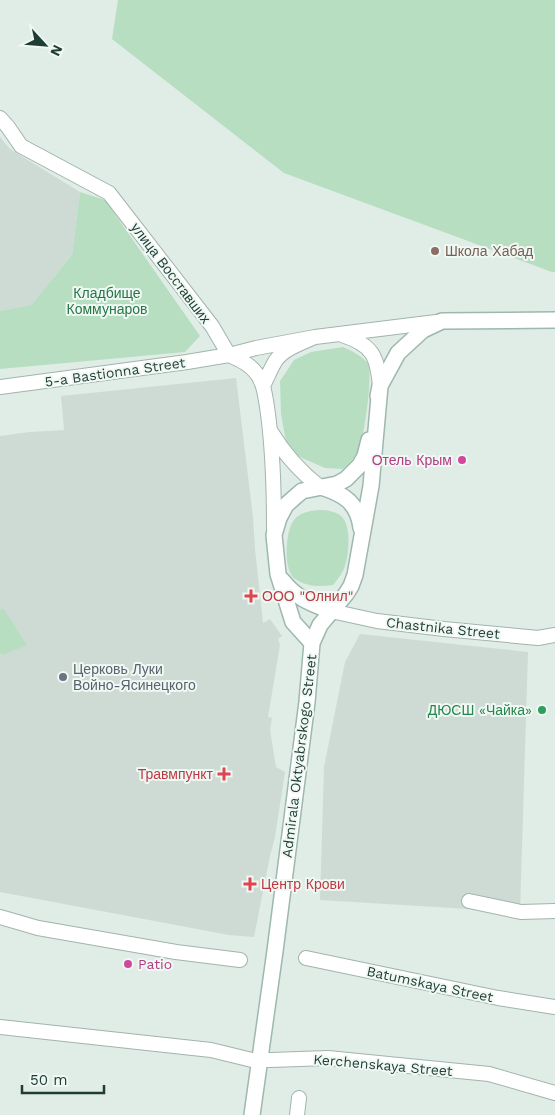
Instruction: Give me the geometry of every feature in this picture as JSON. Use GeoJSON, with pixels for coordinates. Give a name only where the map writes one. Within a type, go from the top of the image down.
{"type":"FeatureCollection","features":[{"type":"Feature","properties":{"kind":"main road"},"geometry":{"type":"LineString","coordinates":[[312,643],[293,622],[278,574],[274,535],[279,518],[286,505],[302,492],[337,484],[346,479],[360,465],[368,447],[380,386],[398,354],[423,330],[442,321],[555,320]]}},
{"type":"Feature","properties":{"kind":"main road"},"geometry":{"type":"LineString","coordinates":[[278,574],[296,595],[307,602],[331,611],[351,586],[355,575],[371,486],[380,386]]}},
{"type":"Feature","properties":{"kind":"main road"},"geometry":{"type":"LineString","coordinates":[[320,487],[337,492],[351,503],[360,519],[362,537]]}},
{"type":"Feature","properties":{"kind":"main road","name":"Admirala Oktyabrskogo Street"},"geometry":{"type":"LineString","coordinates":[[252,1115],[307,702],[312,643],[320,625],[331,611]]}},
{"type":"Feature","properties":{"kind":"street","name":"улица Восставших"},"geometry":{"type":"LineString","coordinates":[[0,118],[21,146],[109,193],[212,326],[229,355]]}},
{"type":"Feature","properties":{"kind":"street"},"geometry":{"type":"LineString","coordinates":[[263,386],[281,355],[297,345],[315,338],[442,321]]}},
{"type":"Feature","properties":{"kind":"street"},"geometry":{"type":"LineString","coordinates":[[339,334],[358,341],[376,358],[380,386]]}},
{"type":"Feature","properties":{"kind":"street","name":"5-a Bastionna Street"},"geometry":{"type":"LineString","coordinates":[[0,387],[187,362],[315,338]]}},
{"type":"Feature","properties":{"kind":"street"},"geometry":{"type":"LineString","coordinates":[[229,355],[249,366],[256,373],[263,386],[270,430],[274,489],[274,535]]}},
{"type":"Feature","properties":{"kind":"street"},"geometry":{"type":"LineString","coordinates":[[270,430],[290,460],[320,487]]}},
{"type":"Feature","properties":{"kind":"street","name":"Chastnika Street"},"geometry":{"type":"LineString","coordinates":[[331,611],[377,621],[444,629],[538,638],[555,636]]}},
{"type":"Feature","properties":{"kind":"street"},"geometry":{"type":"LineString","coordinates":[[469,901],[521,912],[555,911]]}},
{"type":"Feature","properties":{"kind":"street"},"geometry":{"type":"LineString","coordinates":[[0,918],[38,928],[176,952],[240,960]]}},
{"type":"Feature","properties":{"kind":"street","name":"Batumskaya Street"},"geometry":{"type":"LineString","coordinates":[[306,958],[498,998],[555,1007]]}},
{"type":"Feature","properties":{"kind":"street","name":"Kerchenskaya Street"},"geometry":{"type":"LineString","coordinates":[[0,1027],[211,1050],[252,1060],[328,1058],[489,1074],[555,1092]]}},
{"type":"Feature","properties":{"kind":"street"},"geometry":{"type":"LineString","coordinates":[[297,1115],[299,1098]]}},
{"type":"Feature","properties":{"kind":"shaded area"},"geometry":{"type":"Polygon","coordinates":[[[0,137],[10,149],[80,192],[72,255],[31,305],[0,311],[0,137]]]}},
{"type":"Feature","properties":{"kind":"shaded area"},"geometry":{"type":"Polygon","coordinates":[[[236,378],[253,517],[263,623],[270,619],[282,636],[278,639],[280,645],[268,717],[272,718],[270,730],[276,767],[285,772],[275,837],[254,937],[229,935],[0,892],[0,436],[64,430],[61,396],[236,378]]]}},
{"type":"Feature","properties":{"kind":"shaded area"},"geometry":{"type":"Polygon","coordinates":[[[360,634],[528,652],[520,912],[320,900],[324,767],[345,662],[360,634]]]}},
{"type":"Feature","properties":{"kind":"green space"},"geometry":{"type":"Polygon","coordinates":[[[118,0],[555,0],[555,272],[284,173],[112,39],[118,0]]]}},
{"type":"Feature","properties":{"kind":"green space","name":"Кладбище Коммунаров"},"geometry":{"type":"Polygon","coordinates":[[[80,192],[105,200],[200,336],[185,352],[0,369],[0,311],[31,305],[72,255],[80,192]]]}},
{"type":"Feature","properties":{"kind":"green space"},"geometry":{"type":"Polygon","coordinates":[[[343,347],[360,356],[368,364],[369,394],[365,422],[358,452],[353,459],[343,469],[325,468],[298,456],[286,442],[281,414],[280,381],[294,360],[311,352],[343,347]]]}},
{"type":"Feature","properties":{"kind":"green space"},"geometry":{"type":"Polygon","coordinates":[[[319,510],[339,514],[347,526],[348,549],[346,563],[333,585],[318,586],[304,584],[291,575],[287,560],[287,541],[294,520],[299,515],[309,511],[319,510]]]}},
{"type":"Feature","properties":{"kind":"green space"},"geometry":{"type":"Polygon","coordinates":[[[3,608],[27,645],[3,655],[0,653],[0,610],[3,608]]]}},
{"type":"Feature","properties":{"kind":"place","name":"Школа Хабад"},"geometry":{"type":"Point","coordinates":[435,251]}},
{"type":"Feature","properties":{"kind":"place","name":"Отель Крым"},"geometry":{"type":"Point","coordinates":[462,460]}},
{"type":"Feature","properties":{"kind":"place","name":"ООО \"Олнил\""},"geometry":{"type":"Point","coordinates":[251,596]}},
{"type":"Feature","properties":{"kind":"place","name":"Церковь Луки Войно-Ясинецкого"},"geometry":{"type":"Point","coordinates":[63,677]}},
{"type":"Feature","properties":{"kind":"place","name":"ДЮСШ «Чайка»"},"geometry":{"type":"Point","coordinates":[542,710]}},
{"type":"Feature","properties":{"kind":"place","name":"Травмпункт"},"geometry":{"type":"Point","coordinates":[224,774]}},
{"type":"Feature","properties":{"kind":"place","name":"Центр Крови"},"geometry":{"type":"Point","coordinates":[250,884]}},
{"type":"Feature","properties":{"kind":"place","name":"Patio"},"geometry":{"type":"Point","coordinates":[128,964]}}]}
